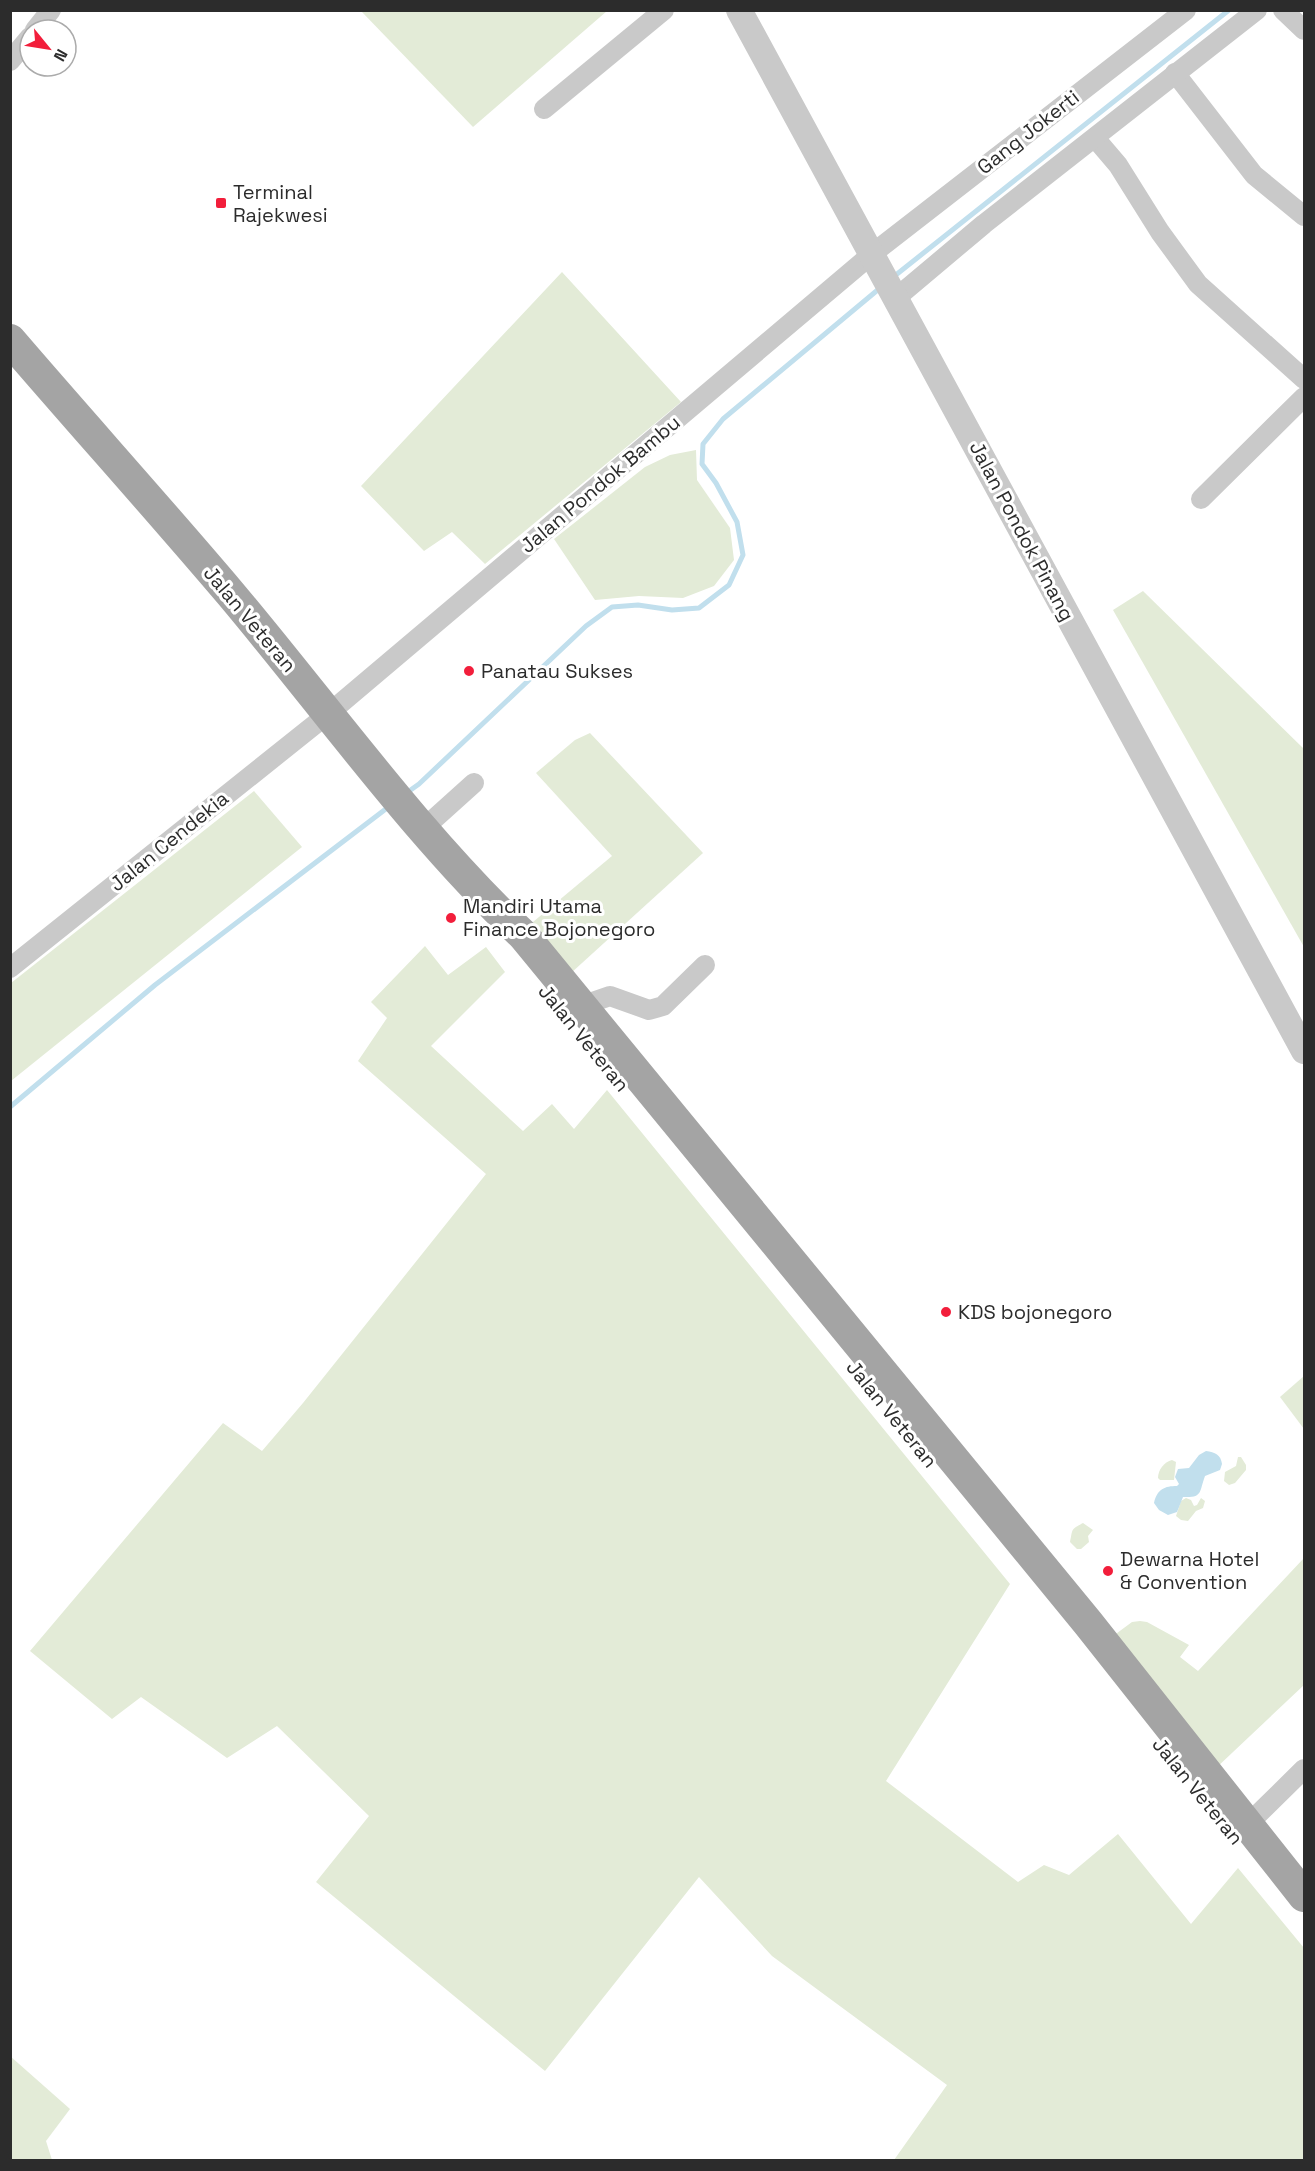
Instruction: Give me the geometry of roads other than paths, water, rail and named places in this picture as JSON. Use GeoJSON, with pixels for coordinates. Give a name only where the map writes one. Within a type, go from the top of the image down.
{"type":"FeatureCollection","features":[{"type":"Feature","properties":{"kind":"main road","name":"Jalan Veteran"},"geometry":{"type":"LineString","coordinates":[[10,340],[230,593],[421,825],[487,901],[524,936],[1017,1540],[1088,1623],[1305,1896]]}},
{"type":"Feature","properties":{"kind":"main road","name":"Jalan Veteran"},"geometry":{"type":"LineString","coordinates":[[487,901],[509,948],[1305,1922]]}},
{"type":"Feature","properties":{"kind":"street"},"geometry":{"type":"LineString","coordinates":[[544,110],[664,10]]}},
{"type":"Feature","properties":{"kind":"street","name":"Jalan Pondok Pinang"},"geometry":{"type":"LineString","coordinates":[[739,10],[1305,1051]]}},
{"type":"Feature","properties":{"kind":"street","name":"Gang Jokerti"},"geometry":{"type":"LineString","coordinates":[[877,263],[1186,10]]}},
{"type":"Feature","properties":{"kind":"street"},"geometry":{"type":"LineString","coordinates":[[895,297],[984,224],[1257,10]]}},
{"type":"Feature","properties":{"kind":"street"},"geometry":{"type":"LineString","coordinates":[[1283,10],[1305,30]]}},
{"type":"Feature","properties":{"kind":"street"},"geometry":{"type":"LineString","coordinates":[[1175,73],[1254,175],[1305,216]]}},
{"type":"Feature","properties":{"kind":"street"},"geometry":{"type":"LineString","coordinates":[[1095,138],[1118,165],[1160,232],[1198,284],[1305,379]]}},
{"type":"Feature","properties":{"kind":"street","name":"Jalan Pondok Bambu"},"geometry":{"type":"LineString","coordinates":[[328,714],[877,263]]}},
{"type":"Feature","properties":{"kind":"street"},"geometry":{"type":"LineString","coordinates":[[1201,499],[1305,397]]}},
{"type":"Feature","properties":{"kind":"street","name":"Jalan Cendekia"},"geometry":{"type":"LineString","coordinates":[[10,968],[328,714]]}},
{"type":"Feature","properties":{"kind":"street"},"geometry":{"type":"LineString","coordinates":[[421,825],[474,783]]}},
{"type":"Feature","properties":{"kind":"street"},"geometry":{"type":"LineString","coordinates":[[581,1006],[610,996],[649,1010],[663,1006],[705,965]]}},
{"type":"Feature","properties":{"kind":"street"},"geometry":{"type":"LineString","coordinates":[[1246,1824],[1305,1769]]}},
{"type":"Feature","properties":{"kind":"water"},"geometry":{"type":"Polygon","coordinates":[[[1206,1451],[1219,1456],[1222,1464],[1220,1470],[1205,1476],[1197,1495],[1183,1497],[1177,1512],[1168,1515],[1159,1510],[1154,1503],[1159,1491],[1177,1486],[1179,1484],[1175,1477],[1178,1469],[1189,1468],[1199,1455],[1206,1451]]]}},
{"type":"Feature","properties":{"kind":"waterway"},"geometry":{"type":"LineString","coordinates":[[892,278],[1229,10]]}},
{"type":"Feature","properties":{"kind":"waterway"},"geometry":{"type":"LineString","coordinates":[[405,794],[419,784],[586,626],[612,607],[638,605],[672,610],[699,608],[729,585],[743,555],[737,522],[716,483],[702,464],[703,444],[723,419],[880,288]]}},
{"type":"Feature","properties":{"kind":"waterway"},"geometry":{"type":"LineString","coordinates":[[10,1107],[155,985],[391,805]]}},
{"type":"Feature","properties":{"kind":"place","name":"Terminal Rajekwesi"},"geometry":{"type":"Point","coordinates":[221,203]}},
{"type":"Feature","properties":{"kind":"place","name":"Panatau Sukses"},"geometry":{"type":"Point","coordinates":[469,671]}},
{"type":"Feature","properties":{"kind":"place","name":"Mandiri Utama Finance Bojonegoro"},"geometry":{"type":"Point","coordinates":[451,918]}},
{"type":"Feature","properties":{"kind":"place","name":"KDS bojonegoro"},"geometry":{"type":"Point","coordinates":[946,1312]}},
{"type":"Feature","properties":{"kind":"place","name":"Dewarna Hotel & Convention"},"geometry":{"type":"Point","coordinates":[1108,1571]}}]}
